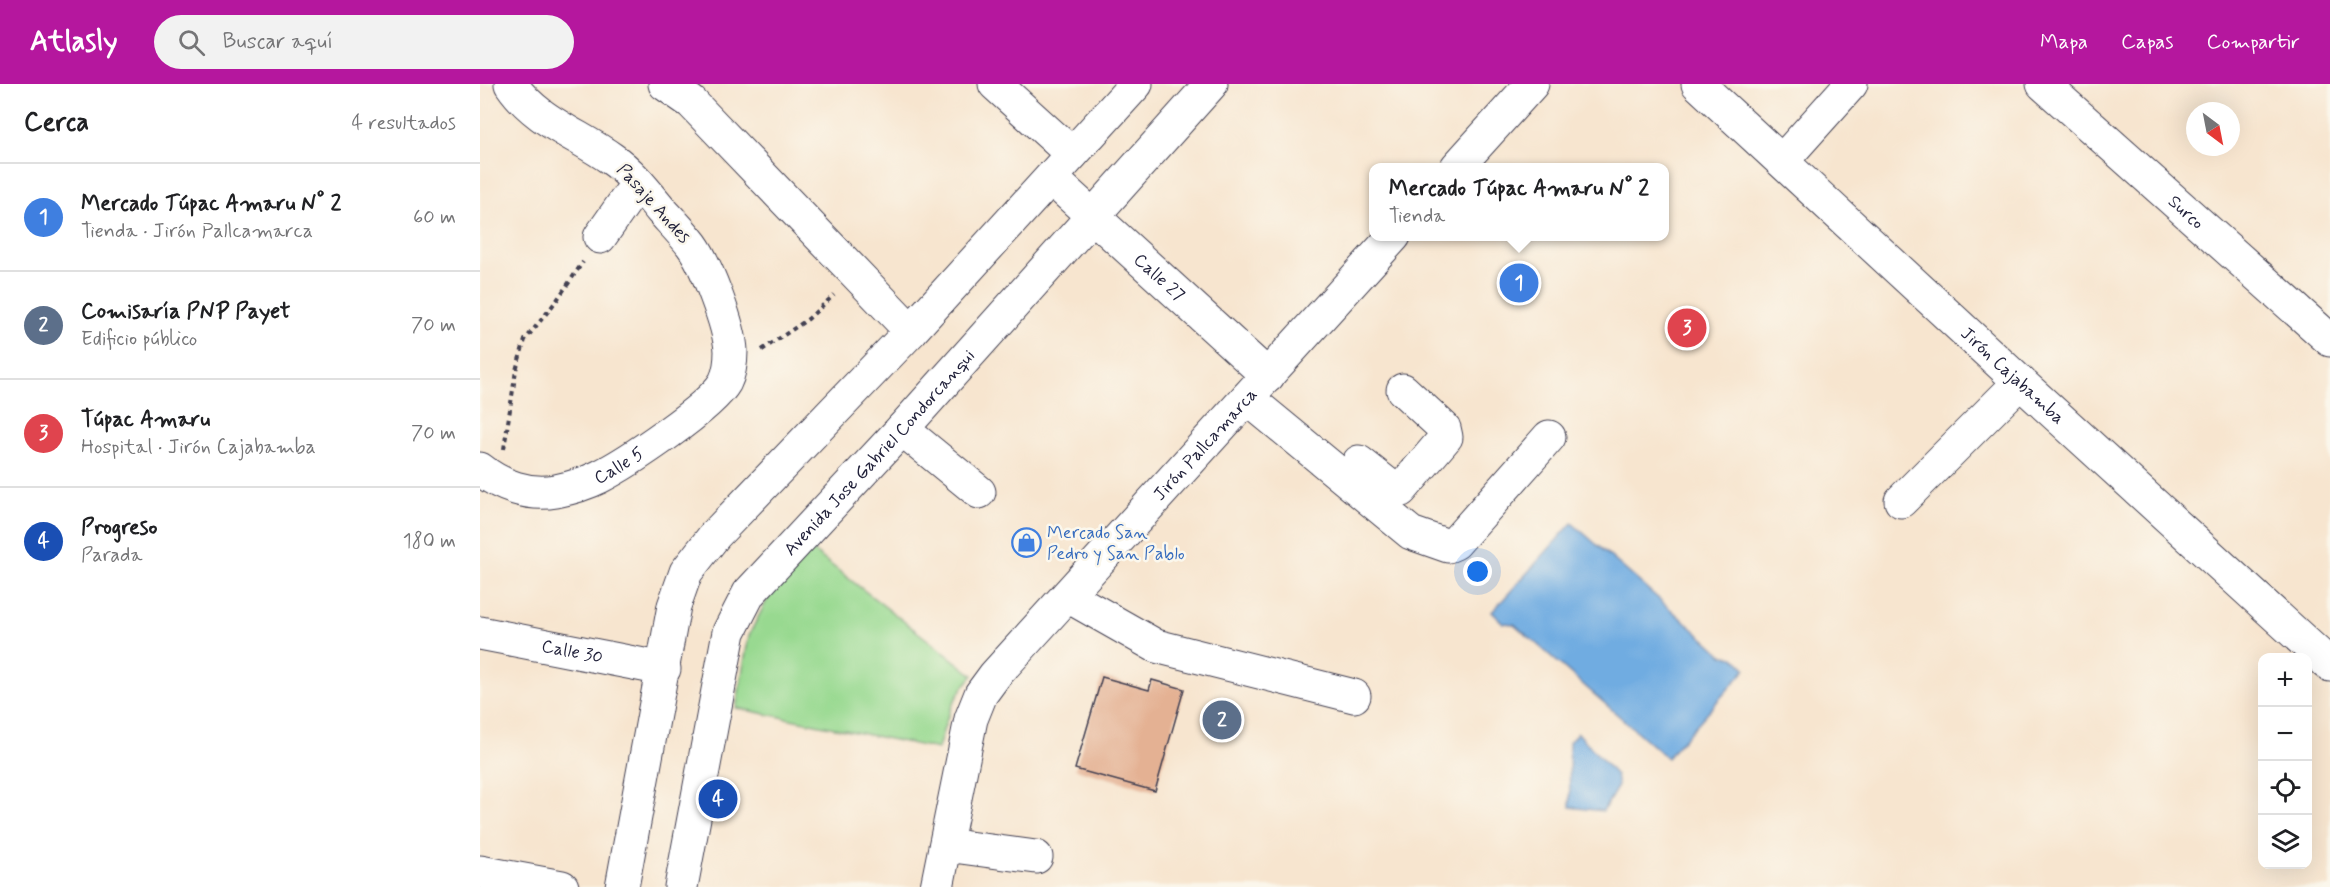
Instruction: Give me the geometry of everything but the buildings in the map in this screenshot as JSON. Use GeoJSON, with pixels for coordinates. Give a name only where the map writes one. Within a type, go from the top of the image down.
{"type":"FeatureCollection","features":[{"type":"Feature","properties":{"kind":"street","name":"Pasaje Andes"},"geometry":{"type":"LineString","coordinates":[[511,84],[524,102],[543,118],[614,159],[693,245],[704,267],[731,349],[730,369]]}},
{"type":"Feature","properties":{"kind":"street"},"geometry":{"type":"LineString","coordinates":[[665,84],[691,102],[911,331]]}},
{"type":"Feature","properties":{"kind":"street","name":"Calle 27"},"geometry":{"type":"LineString","coordinates":[[995,84],[1062,166],[1092,214],[1258,386]]}},
{"type":"Feature","properties":{"kind":"street"},"geometry":{"type":"LineString","coordinates":[[622,887],[674,606],[686,572],[715,535],[911,331],[1136,84]]}},
{"type":"Feature","properties":{"kind":"street","name":"Avenida Jose Gabriel Condorcanqui"},"geometry":{"type":"LineString","coordinates":[[681,887],[729,632],[749,592],[902,429],[1092,214],[1211,84]]}},
{"type":"Feature","properties":{"kind":"street"},"geometry":{"type":"LineString","coordinates":[[1461,163],[1532,84]]}},
{"type":"Feature","properties":{"kind":"street","name":"Jirón Cajabamba"},"geometry":{"type":"LineString","coordinates":[[1698,84],[2330,665]]}},
{"type":"Feature","properties":{"kind":"street"},"geometry":{"type":"LineString","coordinates":[[1782,161],[1851,84]]}},
{"type":"Feature","properties":{"kind":"street","name":"Surco"},"geometry":{"type":"LineString","coordinates":[[2043,84],[2330,340]]}},
{"type":"Feature","properties":{"kind":"street"},"geometry":{"type":"LineString","coordinates":[[600,237],[638,183]]}},
{"type":"Feature","properties":{"kind":"street","name":"Jirón Pallcamarca"},"geometry":{"type":"LineString","coordinates":[[937,887],[971,719],[981,694],[995,675],[1390,241]]}},
{"type":"Feature","properties":{"kind":"street","name":"Calle 5"},"geometry":{"type":"LineString","coordinates":[[490,476],[529,492],[554,492],[599,477],[620,465],[705,404],[725,382],[730,369]]}},
{"type":"Feature","properties":{"kind":"street"},"geometry":{"type":"LineString","coordinates":[[1901,501],[2020,382]]}},
{"type":"Feature","properties":{"kind":"street"},"geometry":{"type":"LineString","coordinates":[[1258,386],[1398,490],[1401,490],[1446,437],[1444,428],[1403,390]]}},
{"type":"Feature","properties":{"kind":"street"},"geometry":{"type":"LineString","coordinates":[[1258,386],[1411,533],[1448,546],[1455,543],[1549,438]]}},
{"type":"Feature","properties":{"kind":"street"},"geometry":{"type":"LineString","coordinates":[[902,429],[979,492]]}},
{"type":"Feature","properties":{"kind":"street"},"geometry":{"type":"LineString","coordinates":[[1068,596],[1156,646],[1354,696]]}},
{"type":"Feature","properties":{"kind":"street","name":"Calle 30"},"geometry":{"type":"LineString","coordinates":[[480,633],[664,669]]}},
{"type":"Feature","properties":{"kind":"street"},"geometry":{"type":"LineString","coordinates":[[946,845],[1036,857]]}},
{"type":"Feature","properties":{"kind":"street"},"geometry":{"type":"LineString","coordinates":[[480,872],[562,887]]}},
{"type":"Feature","properties":{"kind":"path"},"geometry":{"type":"LineString","coordinates":[[490,476],[525,340],[557,300],[600,237]]}},
{"type":"Feature","properties":{"kind":"path"},"geometry":{"type":"LineString","coordinates":[[730,369],[776,342],[808,319],[856,273]]}},
{"type":"Feature","properties":{"kind":"green space"},"geometry":{"type":"Polygon","coordinates":[[[812,550],[973,675],[954,701],[938,749],[736,708],[749,635],[768,598],[812,550]]]}},
{"type":"Feature","properties":{"kind":"water"},"geometry":{"type":"Polygon","coordinates":[[[1572,523],[1724,656],[1734,657],[1746,669],[1667,758],[1514,624],[1503,623],[1492,612],[1572,523]]]}},
{"type":"Feature","properties":{"kind":"water"},"geometry":{"type":"Polygon","coordinates":[[[1578,733],[1616,775],[1618,786],[1603,811],[1570,807],[1569,742],[1578,733]]]}},
{"type":"Feature","properties":{"kind":"place","name":"Mercado Túpac Amaru N° 2"},"geometry":{"type":"Point","coordinates":[1519,283]}},
{"type":"Feature","properties":{"kind":"place","name":"Túpac Amaru"},"geometry":{"type":"Point","coordinates":[1687,328]}},
{"type":"Feature","properties":{"kind":"place","name":"Mercado San Pedro y San Pablo"},"geometry":{"type":"Point","coordinates":[1026,542]}},
{"type":"Feature","properties":{"kind":"place","name":"Comisaría PNP Payet"},"geometry":{"type":"Point","coordinates":[1222,720]}},
{"type":"Feature","properties":{"kind":"place","name":"Progreso"},"geometry":{"type":"Point","coordinates":[718,799]}}]}
